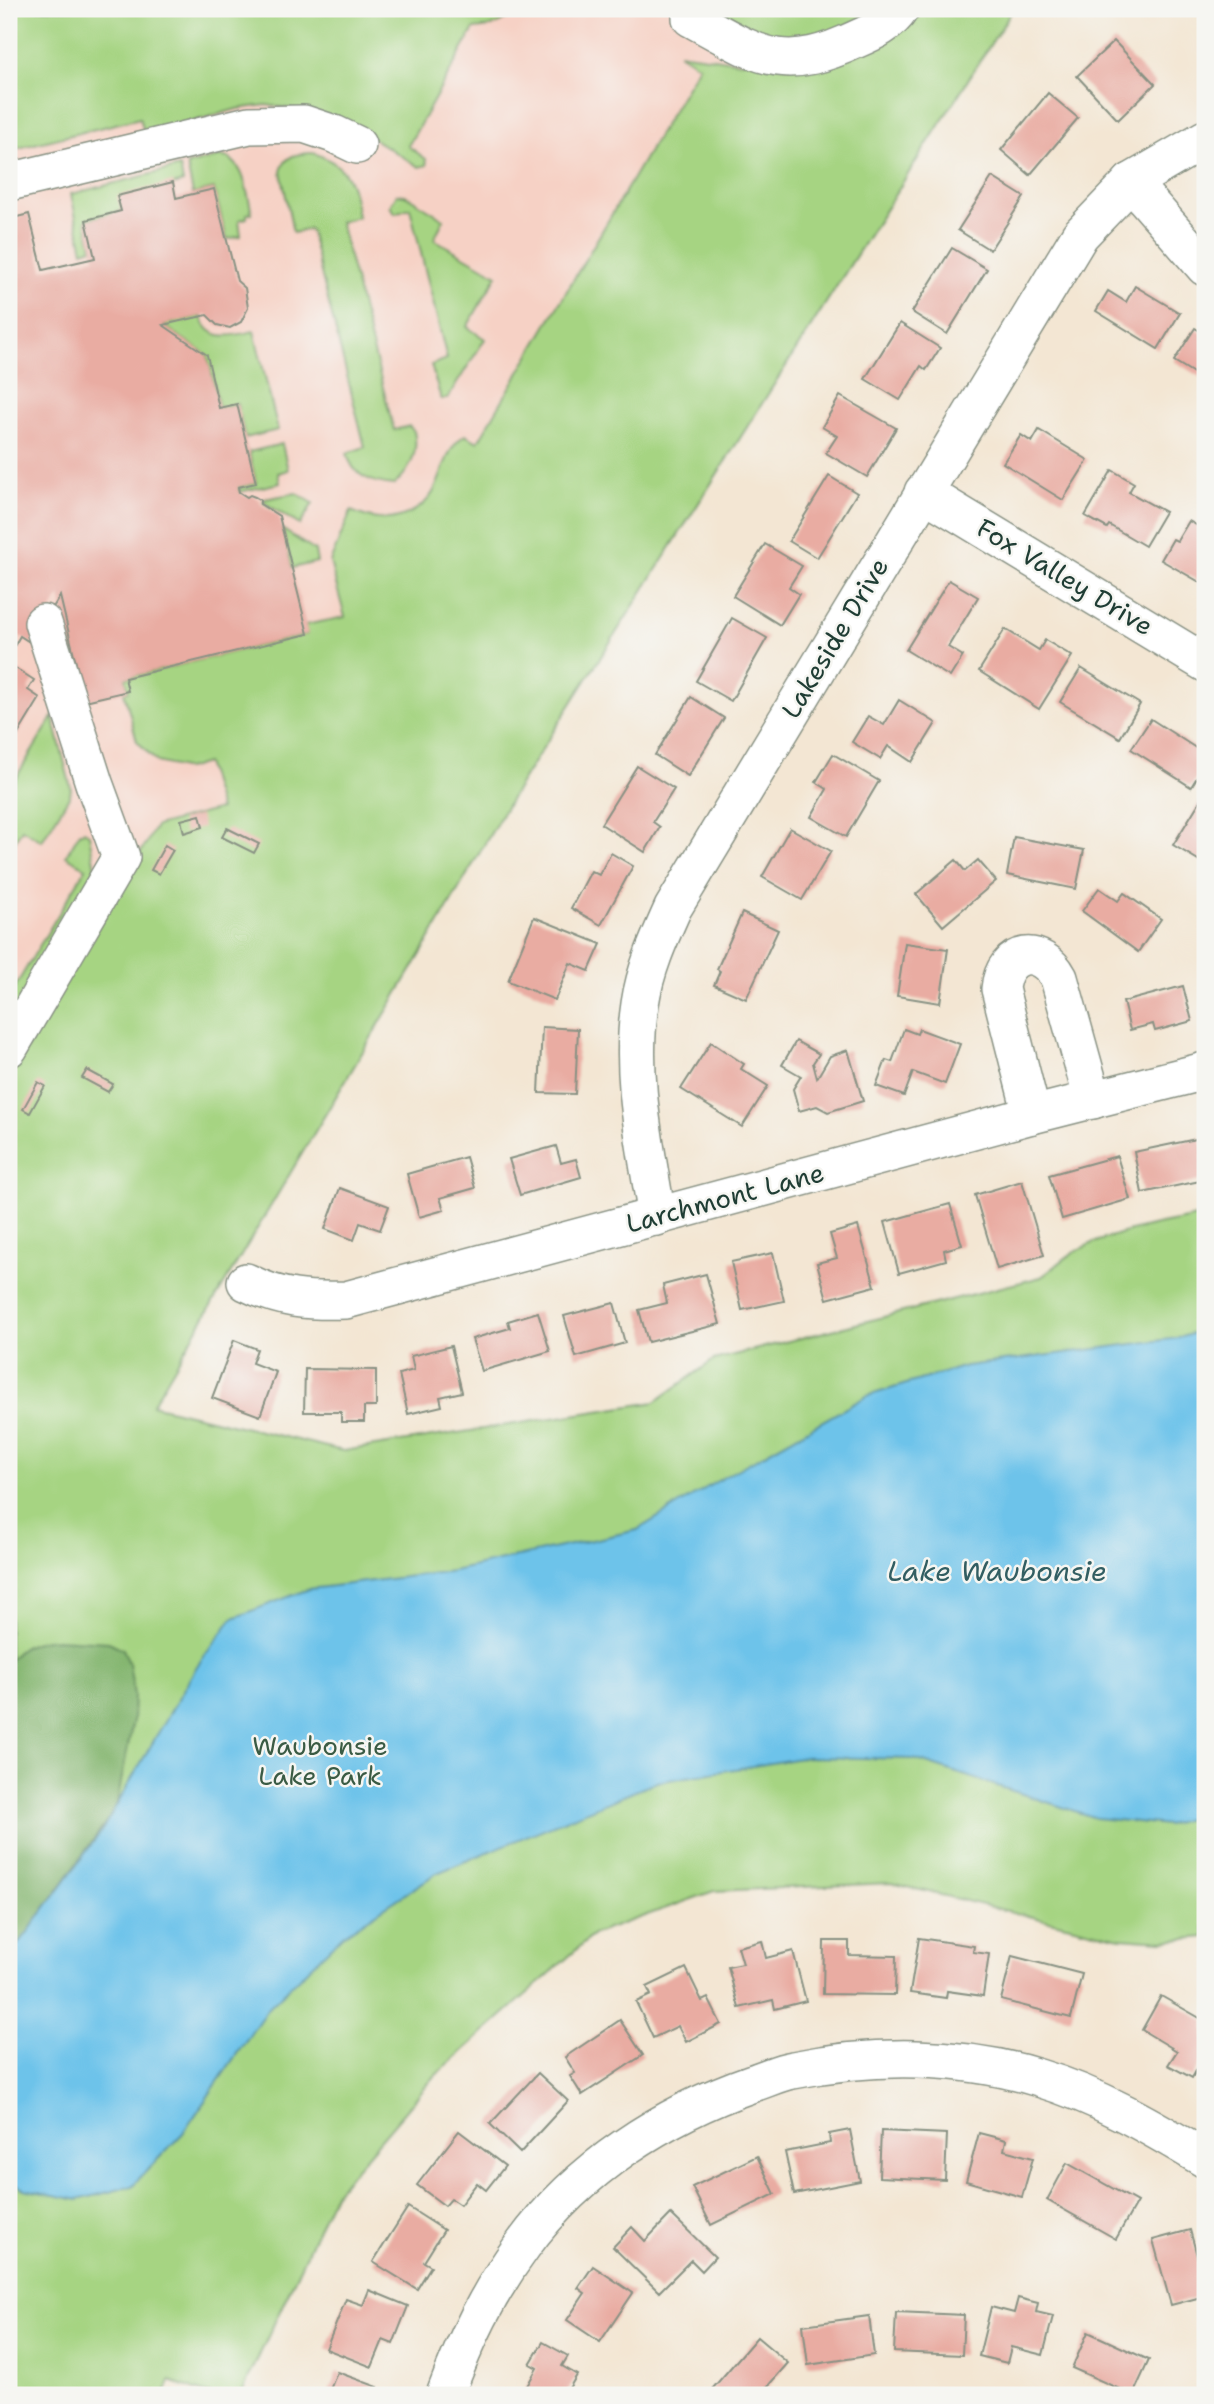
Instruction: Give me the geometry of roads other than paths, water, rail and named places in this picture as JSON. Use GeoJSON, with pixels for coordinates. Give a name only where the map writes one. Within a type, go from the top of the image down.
{"type":"FeatureCollection","features":[{"type":"Feature","properties":{"kind":"street"},"geometry":{"type":"LineString","coordinates":[[691,19],[758,54],[790,60],[819,55],[847,44],[895,17],[900,9]]}},
{"type":"Feature","properties":{"kind":"street"},"geometry":{"type":"LineString","coordinates":[[9,182],[249,125],[304,124],[357,145]]}},
{"type":"Feature","properties":{"kind":"street","name":"Lakeside Drive"},"geometry":{"type":"LineString","coordinates":[[657,1217],[636,1070],[636,1035],[640,1002],[658,939],[673,908],[1080,235],[1131,181],[1205,139]]}},
{"type":"Feature","properties":{"kind":"street"},"geometry":{"type":"LineString","coordinates":[[1131,181],[1205,267]]}},
{"type":"Feature","properties":{"kind":"street","name":"Fox Valley Drive"},"geometry":{"type":"LineString","coordinates":[[923,492],[1205,663]]}},
{"type":"Feature","properties":{"kind":"street"},"geometry":{"type":"LineString","coordinates":[[9,1048],[121,857],[94,783],[43,623]]}},
{"type":"Feature","properties":{"kind":"street"},"geometry":{"type":"LineString","coordinates":[[1032,1115],[1000,989],[1008,964],[1020,958],[1037,957],[1044,960],[1051,965],[1059,978],[1093,1100]]}},
{"type":"Feature","properties":{"kind":"street","name":"Larchmont Lane"},"geometry":{"type":"LineString","coordinates":[[246,1282],[265,1292],[305,1301],[346,1300],[1205,1071]]}},
{"type":"Feature","properties":{"kind":"street"},"geometry":{"type":"LineString","coordinates":[[445,2395],[465,2341],[490,2293],[524,2244],[572,2191],[600,2165],[655,2127],[730,2091],[791,2070],[888,2059],[933,2059],[1005,2069],[1038,2077],[1090,2096],[1205,2159]]}},
{"type":"Feature","properties":{"kind":"water","name":"Lake Waubonsie"},"geometry":{"type":"Polygon","coordinates":[[[1205,1330],[1205,1814],[1167,1825],[1096,1818],[914,1759],[807,1757],[657,1782],[437,1873],[343,1935],[268,2008],[183,2133],[132,2186],[78,2200],[24,2189],[9,2181],[9,1954],[102,1830],[197,1666],[233,1618],[309,1589],[453,1571],[637,1530],[867,1396],[966,1366],[1178,1338],[1205,1330]]]}},
{"type":"Feature","properties":{"kind":"park label","name":"Waubonsie Lake Park"},"geometry":{"type":"Point","coordinates":[320,1761]}}]}
